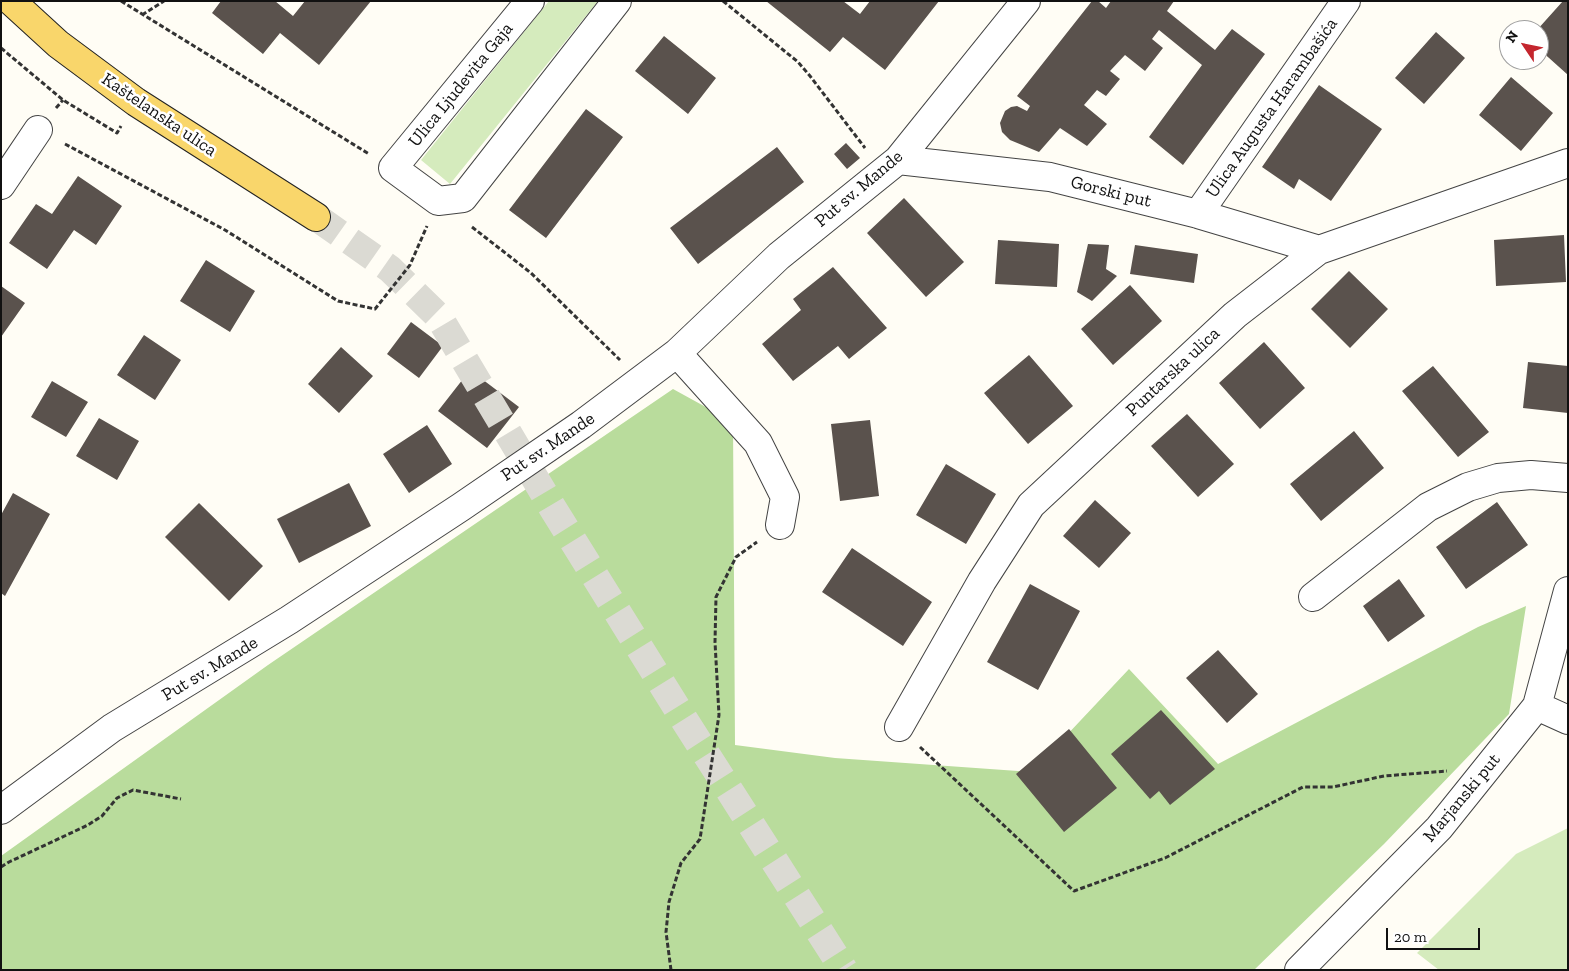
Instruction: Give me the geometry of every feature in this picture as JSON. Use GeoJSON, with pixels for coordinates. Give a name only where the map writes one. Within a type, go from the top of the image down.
{"type":"FeatureCollection","features":[{"type":"Feature","properties":{"kind":"main road","name":"Kaštelanska ulica"},"geometry":{"type":"LineString","coordinates":[[11,1],[58,44],[136,102],[316,217]]}},
{"type":"Feature","properties":{"kind":"street","name":"Ulica Ljudevita Gaja"},"geometry":{"type":"LineString","coordinates":[[393,168],[530,1]]}},
{"type":"Feature","properties":{"kind":"street"},"geometry":{"type":"LineString","coordinates":[[393,168],[438,201],[464,198],[617,1]]}},
{"type":"Feature","properties":{"kind":"street","name":"Put sv. Mande"},"geometry":{"type":"LineString","coordinates":[[1,810],[112,728],[290,620],[582,425],[641,382],[677,353],[779,256],[891,166],[1026,1]]}},
{"type":"Feature","properties":{"kind":"street","name":"Ulica Augusta Harambašića"},"geometry":{"type":"LineString","coordinates":[[1198,214],[1346,1]]}},
{"type":"Feature","properties":{"kind":"street"},"geometry":{"type":"LineString","coordinates":[[1,184],[38,130]]}},
{"type":"Feature","properties":{"kind":"street","name":"Puntarska ulica"},"geometry":{"type":"LineString","coordinates":[[899,727],[982,581],[1030,505],[1235,315],[1319,250],[1568,162]]}},
{"type":"Feature","properties":{"kind":"street","name":"Gorski put"},"geometry":{"type":"LineString","coordinates":[[891,166],[1050,177],[1198,214],[1319,250]]}},
{"type":"Feature","properties":{"kind":"street"},"geometry":{"type":"LineString","coordinates":[[677,353],[758,443],[785,497],[780,525]]}},
{"type":"Feature","properties":{"kind":"street"},"geometry":{"type":"LineString","coordinates":[[1313,597],[1428,507],[1460,491],[1498,478],[1531,475],[1568,478]]}},
{"type":"Feature","properties":{"kind":"street","name":"Marjanski put"},"geometry":{"type":"LineString","coordinates":[[1299,970],[1439,828],[1537,706],[1568,591]]}},
{"type":"Feature","properties":{"kind":"street"},"geometry":{"type":"LineString","coordinates":[[1537,706],[1568,720]]}},
{"type":"Feature","properties":{"kind":"path"},"geometry":{"type":"LineString","coordinates":[[120,1],[393,168]]}},
{"type":"Feature","properties":{"kind":"path"},"geometry":{"type":"LineString","coordinates":[[142,15],[164,1]]}},
{"type":"Feature","properties":{"kind":"path"},"geometry":{"type":"LineString","coordinates":[[723,1],[798,62],[891,166]]}},
{"type":"Feature","properties":{"kind":"path"},"geometry":{"type":"LineString","coordinates":[[1,48],[63,100],[117,133],[124,121]]}},
{"type":"Feature","properties":{"kind":"path"},"geometry":{"type":"LineString","coordinates":[[38,130],[225,230],[338,301],[375,309],[410,265],[438,201],[531,273],[641,382]]}},
{"type":"Feature","properties":{"kind":"path"},"geometry":{"type":"LineString","coordinates":[[671,970],[666,932],[669,902],[681,863],[700,839],[719,715],[715,642],[716,596],[736,557],[780,525]]}},
{"type":"Feature","properties":{"kind":"path"},"geometry":{"type":"LineString","coordinates":[[899,727],[1074,891],[1165,858],[1303,787],[1333,788],[1384,776],[1433,771],[1485,771]]}},
{"type":"Feature","properties":{"kind":"path"},"geometry":{"type":"LineString","coordinates":[[1,868],[9,862],[88,825],[102,816],[117,798],[133,790],[181,799]]}},
{"type":"Feature","properties":{"kind":"green space"},"geometry":{"type":"Polygon","coordinates":[[[549,1],[598,1],[450,184],[421,160],[549,1]]]}},
{"type":"Feature","properties":{"kind":"green space"},"geometry":{"type":"Polygon","coordinates":[[[673,389],[733,422],[735,745],[835,758],[1032,772],[1129,669],[1218,764],[1478,627],[1526,606],[1509,714],[1384,844],[1254,970],[1,970],[1,856],[268,665],[673,389]]]}},
{"type":"Feature","properties":{"kind":"green space"},"geometry":{"type":"Polygon","coordinates":[[[1568,828],[1568,970],[1439,970],[1417,953],[1516,854],[1568,828]]]}},
{"type":"Feature","properties":{"kind":"building"},"geometry":{"type":"Polygon","coordinates":[[[221,1],[275,1],[293,16],[305,1],[371,1],[319,65],[280,33],[263,54],[212,13],[221,1]]]}},
{"type":"Feature","properties":{"kind":"building"},"geometry":{"type":"Polygon","coordinates":[[[766,1],[843,1],[860,14],[870,1],[939,1],[885,70],[843,37],[830,52],[766,1]]]}},
{"type":"Feature","properties":{"kind":"building"},"geometry":{"type":"Polygon","coordinates":[[[1092,1],[1098,1],[1106,8],[1111,1],[1174,1],[1167,11],[1215,50],[1232,29],[1265,54],[1183,165],[1149,137],[1202,65],[1159,30],[1152,39],[1163,48],[1145,71],[1125,55],[1110,71],[1120,79],[1106,96],[1097,90],[1084,105],[1107,124],[1087,146],[1060,128],[1039,152],[1010,140],[1002,132],[1000,123],[1005,111],[1017,106],[1027,111],[1030,106],[1017,96],[1092,1]]]}},
{"type":"Feature","properties":{"kind":"building"},"geometry":{"type":"Polygon","coordinates":[[[1563,1],[1568,1],[1568,75],[1549,58],[1549,20],[1546,20],[1563,1]]]}},
{"type":"Feature","properties":{"kind":"building"},"geometry":{"type":"Polygon","coordinates":[[[1436,32],[1465,58],[1424,104],[1395,78],[1436,32]]]}},
{"type":"Feature","properties":{"kind":"building"},"geometry":{"type":"Polygon","coordinates":[[[664,36],[716,78],[688,114],[635,71],[664,36]]]}},
{"type":"Feature","properties":{"kind":"building"},"geometry":{"type":"Polygon","coordinates":[[[1511,77],[1553,113],[1521,151],[1479,115],[1511,77]]]}},
{"type":"Feature","properties":{"kind":"building"},"geometry":{"type":"Polygon","coordinates":[[[1319,85],[1382,129],[1331,201],[1299,179],[1294,189],[1262,167],[1319,85]]]}},
{"type":"Feature","properties":{"kind":"building"},"geometry":{"type":"Polygon","coordinates":[[[586,109],[623,137],[546,238],[509,210],[586,109]]]}},
{"type":"Feature","properties":{"kind":"building"},"geometry":{"type":"Polygon","coordinates":[[[846,143],[860,158],[847,169],[834,154],[846,143]]]}},
{"type":"Feature","properties":{"kind":"building"},"geometry":{"type":"Polygon","coordinates":[[[777,147],[804,182],[698,264],[670,228],[777,147]]]}},
{"type":"Feature","properties":{"kind":"building"},"geometry":{"type":"Polygon","coordinates":[[[78,176],[122,206],[96,245],[74,230],[47,269],[9,243],[36,204],[52,214],[78,176]]]}},
{"type":"Feature","properties":{"kind":"building"},"geometry":{"type":"Polygon","coordinates":[[[904,198],[964,262],[926,297],[867,233],[904,198]]]}},
{"type":"Feature","properties":{"kind":"building"},"geometry":{"type":"Polygon","coordinates":[[[1564,235],[1566,282],[1496,286],[1494,240],[1564,235]]]}},
{"type":"Feature","properties":{"kind":"building"},"geometry":{"type":"Polygon","coordinates":[[[998,240],[1059,244],[1057,287],[995,284],[998,240]]]}},
{"type":"Feature","properties":{"kind":"building"},"geometry":{"type":"Polygon","coordinates":[[[1088,244],[1109,245],[1106,269],[1117,276],[1092,301],[1077,292],[1088,244]]]}},
{"type":"Feature","properties":{"kind":"building"},"geometry":{"type":"Polygon","coordinates":[[[1135,245],[1198,254],[1194,283],[1130,274],[1135,245]]]}},
{"type":"Feature","properties":{"kind":"building"},"geometry":{"type":"Polygon","coordinates":[[[206,260],[255,291],[230,332],[180,301],[206,260]]]}},
{"type":"Feature","properties":{"kind":"building"},"geometry":{"type":"Polygon","coordinates":[[[833,267],[887,328],[849,359],[838,346],[793,381],[762,344],[801,310],[793,299],[833,267]]]}},
{"type":"Feature","properties":{"kind":"building"},"geometry":{"type":"Polygon","coordinates":[[[1349,271],[1388,309],[1350,348],[1311,309],[1349,271]]]}},
{"type":"Feature","properties":{"kind":"building"},"geometry":{"type":"Polygon","coordinates":[[[1130,285],[1162,321],[1113,365],[1081,329],[1130,285]]]}},
{"type":"Feature","properties":{"kind":"building"},"geometry":{"type":"Polygon","coordinates":[[[1,286],[25,303],[1,337],[1,286]]]}},
{"type":"Feature","properties":{"kind":"building"},"geometry":{"type":"Polygon","coordinates":[[[411,322],[443,346],[419,378],[387,354],[411,322]]]}},
{"type":"Feature","properties":{"kind":"building"},"geometry":{"type":"Polygon","coordinates":[[[144,335],[181,360],[155,400],[117,375],[144,335]]]}},
{"type":"Feature","properties":{"kind":"building"},"geometry":{"type":"Polygon","coordinates":[[[1264,342],[1305,388],[1260,429],[1219,383],[1264,342]]]}},
{"type":"Feature","properties":{"kind":"building"},"geometry":{"type":"Polygon","coordinates":[[[341,347],[373,376],[339,413],[308,384],[341,347]]]}},
{"type":"Feature","properties":{"kind":"building"},"geometry":{"type":"Polygon","coordinates":[[[1029,355],[1073,406],[1028,444],[984,393],[1029,355]]]}},
{"type":"Feature","properties":{"kind":"building"},"geometry":{"type":"Polygon","coordinates":[[[1528,362],[1568,366],[1568,413],[1523,408],[1528,362]]]}},
{"type":"Feature","properties":{"kind":"building"},"geometry":{"type":"Polygon","coordinates":[[[1433,366],[1489,432],[1458,457],[1402,391],[1433,366]]]}},
{"type":"Feature","properties":{"kind":"building"},"geometry":{"type":"Polygon","coordinates":[[[470,370],[519,407],[487,448],[438,411],[470,370]]]}},
{"type":"Feature","properties":{"kind":"building"},"geometry":{"type":"Polygon","coordinates":[[[52,381],[88,402],[66,437],[31,417],[52,381]]]}},
{"type":"Feature","properties":{"kind":"building"},"geometry":{"type":"Polygon","coordinates":[[[1187,414],[1234,464],[1198,497],[1151,446],[1187,414]]]}},
{"type":"Feature","properties":{"kind":"building"},"geometry":{"type":"Polygon","coordinates":[[[99,418],[139,441],[117,480],[76,456],[99,418]]]}},
{"type":"Feature","properties":{"kind":"building"},"geometry":{"type":"Polygon","coordinates":[[[870,420],[879,496],[840,501],[831,424],[870,420]]]}},
{"type":"Feature","properties":{"kind":"building"},"geometry":{"type":"Polygon","coordinates":[[[427,425],[452,464],[409,493],[383,454],[427,425]]]}},
{"type":"Feature","properties":{"kind":"building"},"geometry":{"type":"Polygon","coordinates":[[[1354,431],[1384,468],[1321,521],[1290,484],[1354,431]]]}},
{"type":"Feature","properties":{"kind":"building"},"geometry":{"type":"Polygon","coordinates":[[[946,464],[996,494],[966,544],[916,515],[946,464]]]}},
{"type":"Feature","properties":{"kind":"building"},"geometry":{"type":"Polygon","coordinates":[[[349,483],[371,526],[299,563],[277,519],[349,483]]]}},
{"type":"Feature","properties":{"kind":"building"},"geometry":{"type":"Polygon","coordinates":[[[13,493],[50,514],[5,596],[1,593],[1,515],[13,493]]]}},
{"type":"Feature","properties":{"kind":"building"},"geometry":{"type":"Polygon","coordinates":[[[1095,500],[1131,533],[1099,568],[1063,536],[1095,500]]]}},
{"type":"Feature","properties":{"kind":"building"},"geometry":{"type":"Polygon","coordinates":[[[1497,502],[1528,545],[1466,589],[1436,547],[1497,502]]]}},
{"type":"Feature","properties":{"kind":"building"},"geometry":{"type":"Polygon","coordinates":[[[199,503],[263,566],[229,601],[165,537],[199,503]]]}},
{"type":"Feature","properties":{"kind":"building"},"geometry":{"type":"Polygon","coordinates":[[[852,548],[932,602],[903,646],[822,592],[852,548]]]}},
{"type":"Feature","properties":{"kind":"building"},"geometry":{"type":"Polygon","coordinates":[[[1399,579],[1425,616],[1388,642],[1363,606],[1399,579]]]}},
{"type":"Feature","properties":{"kind":"building"},"geometry":{"type":"Polygon","coordinates":[[[1030,584],[1080,611],[1038,690],[987,662],[1030,584]]]}},
{"type":"Feature","properties":{"kind":"building"},"geometry":{"type":"Polygon","coordinates":[[[1218,650],[1258,694],[1227,723],[1186,678],[1218,650]]]}},
{"type":"Feature","properties":{"kind":"building"},"geometry":{"type":"Polygon","coordinates":[[[1161,710],[1215,769],[1170,805],[1159,791],[1150,799],[1111,754],[1161,710]]]}},
{"type":"Feature","properties":{"kind":"building"},"geometry":{"type":"Polygon","coordinates":[[[1069,729],[1117,788],[1064,832],[1016,774],[1069,729]]]}},
{"type":"Feature","properties":{"kind":"tunnel"},"geometry":{"type":"LineString","coordinates":[[316,217],[390,269],[439,317],[552,507],[685,721],[844,970]]}}]}
